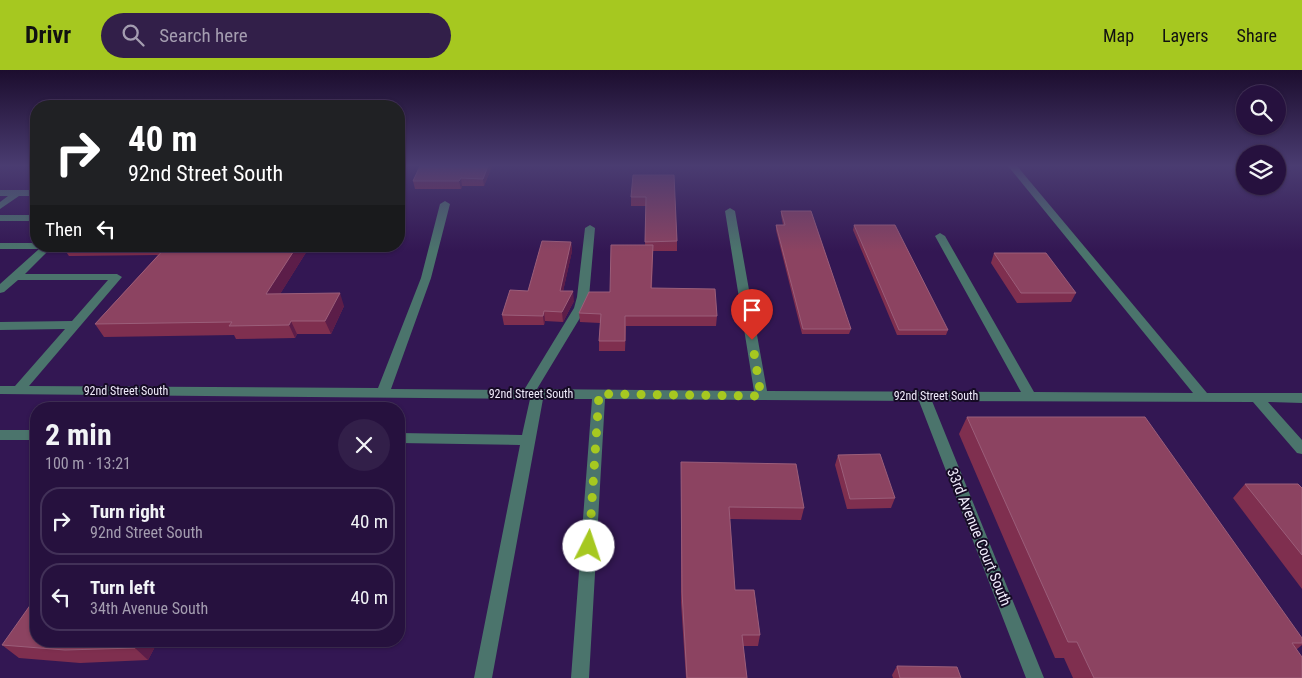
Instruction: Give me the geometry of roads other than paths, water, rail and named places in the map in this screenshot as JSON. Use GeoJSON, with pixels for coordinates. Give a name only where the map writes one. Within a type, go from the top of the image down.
{"type":"FeatureCollection","features":[{"type":"Feature","properties":{"kind":"street"},"geometry":{"type":"LineString","coordinates":[[0,206],[26,194]]}},
{"type":"Feature","properties":{"kind":"street"},"geometry":{"type":"LineString","coordinates":[[1035,194],[1203,397]]}},
{"type":"Feature","properties":{"kind":"street"},"geometry":{"type":"LineString","coordinates":[[383,393],[426,278],[445,204]]}},
{"type":"Feature","properties":{"kind":"street"},"geometry":{"type":"LineString","coordinates":[[730,211],[761,396]]}},
{"type":"Feature","properties":{"kind":"street"},"geometry":{"type":"LineString","coordinates":[[0,218],[30,218]]}},
{"type":"Feature","properties":{"kind":"street"},"geometry":{"type":"LineString","coordinates":[[483,678],[527,440],[533,394],[553,350],[580,308],[583,297],[590,228]]}},
{"type":"Feature","properties":{"kind":"street"},"geometry":{"type":"LineString","coordinates":[[940,236],[1030,397]]}},
{"type":"Feature","properties":{"kind":"street"},"geometry":{"type":"LineString","coordinates":[[0,246],[30,246]]}},
{"type":"Feature","properties":{"kind":"street"},"geometry":{"type":"LineString","coordinates":[[0,290],[42,252]]}},
{"type":"Feature","properties":{"kind":"street"},"geometry":{"type":"LineString","coordinates":[[15,277],[117,277],[18,390]]}},
{"type":"Feature","properties":{"kind":"street"},"geometry":{"type":"LineString","coordinates":[[0,326],[75,325]]}},
{"type":"Feature","properties":{"kind":"street","name":"92nd Street South"},"geometry":{"type":"LineString","coordinates":[[0,390],[1302,398]]}},
{"type":"Feature","properties":{"kind":"street"},"geometry":{"type":"LineString","coordinates":[[580,678],[599,394]]}},
{"type":"Feature","properties":{"kind":"street","name":"33rd Avenue Court South"},"geometry":{"type":"LineString","coordinates":[[922,396],[1035,678]]}},
{"type":"Feature","properties":{"kind":"street"},"geometry":{"type":"LineString","coordinates":[[1256,397],[1302,449]]}},
{"type":"Feature","properties":{"kind":"street"},"geometry":{"type":"LineString","coordinates":[[0,435],[30,435]]}},
{"type":"Feature","properties":{"kind":"street"},"geometry":{"type":"LineString","coordinates":[[405,438],[527,440]]}}]}
